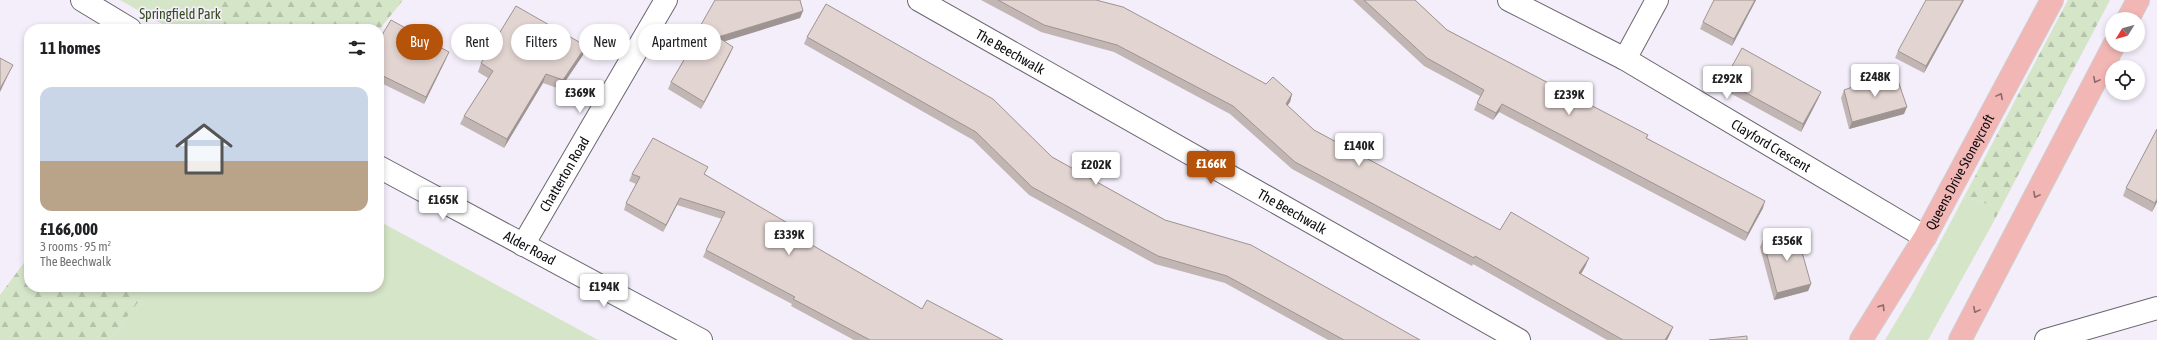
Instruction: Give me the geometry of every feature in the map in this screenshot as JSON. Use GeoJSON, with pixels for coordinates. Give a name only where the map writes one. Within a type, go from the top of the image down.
{"type":"FeatureCollection","features":[{"type":"Feature","properties":{"kind":"highway","name":"Queens Drive Stoneycroft"},"geometry":{"type":"LineString","coordinates":[[1861,340],[1925,237],[2052,0]]}},
{"type":"Feature","properties":{"kind":"highway"},"geometry":{"type":"LineString","coordinates":[[2132,12],[2138,0]]}},
{"type":"Feature","properties":{"kind":"highway"},"geometry":{"type":"LineString","coordinates":[[1960,340],[2110,52]]}},
{"type":"Feature","properties":{"kind":"street"},"geometry":{"type":"LineString","coordinates":[[82,0],[122,24]]}},
{"type":"Feature","properties":{"kind":"street","name":"Chatterton Road"},"geometry":{"type":"LineString","coordinates":[[523,245],[666,0]]}},
{"type":"Feature","properties":{"kind":"street","name":"The Beechwalk"},"geometry":{"type":"LineString","coordinates":[[919,0],[1519,340]]}},
{"type":"Feature","properties":{"kind":"street","name":"Clayford Crescent"},"geometry":{"type":"LineString","coordinates":[[1509,0],[1625,59],[1925,237]]}},
{"type":"Feature","properties":{"kind":"street"},"geometry":{"type":"LineString","coordinates":[[1625,59],[1657,0]]}},
{"type":"Feature","properties":{"kind":"street","name":"Alder Road"},"geometry":{"type":"LineString","coordinates":[[384,170],[701,340]]}},
{"type":"Feature","properties":{"kind":"street"},"geometry":{"type":"LineString","coordinates":[[2046,340],[2157,308]]}},
{"type":"Feature","properties":{"kind":"green space","name":"Springfield Park"},"geometry":{"type":"Polygon","coordinates":[[[120,0],[226,0],[208,24],[162,24],[120,0]]]}},
{"type":"Feature","properties":{"kind":"green space"},"geometry":{"type":"Polygon","coordinates":[[[226,0],[403,0],[384,24],[208,24],[226,0]]]}},
{"type":"Feature","properties":{"kind":"green space"},"geometry":{"type":"Polygon","coordinates":[[[2068,0],[2110,0],[1994,221],[1994,206],[1964,197],[2068,0]]]}},
{"type":"Feature","properties":{"kind":"green space"},"geometry":{"type":"Polygon","coordinates":[[[1964,197],[1994,206],[1994,221],[1928,340],[1885,340],[1912,295],[1964,197]]]}},
{"type":"Feature","properties":{"kind":"green space"},"geometry":{"type":"Polygon","coordinates":[[[384,224],[598,340],[109,340],[146,292],[384,292],[384,224]]]}},
{"type":"Feature","properties":{"kind":"green space"},"geometry":{"type":"Polygon","coordinates":[[[24,263],[24,292],[146,292],[109,340],[0,340],[0,295],[24,263]]]}},
{"type":"Feature","properties":{"kind":"building"},"geometry":{"type":"Polygon","coordinates":[[[715,0],[800,0],[803,11],[721,36],[721,24],[701,24],[715,0]]]}},
{"type":"Feature","properties":{"kind":"building"},"geometry":{"type":"Polygon","coordinates":[[[998,0],[1096,0],[1123,7],[1266,84],[1273,77],[1292,94],[1286,104],[1314,130],[1500,230],[1511,212],[1589,258],[1579,273],[1673,327],[1665,340],[1623,340],[1475,256],[1474,258],[1295,162],[1233,106],[1117,45],[1044,25],[998,0]]]}},
{"type":"Feature","properties":{"kind":"building"},"geometry":{"type":"Polygon","coordinates":[[[1364,0],[1415,0],[1447,30],[1648,135],[1646,138],[1765,201],[1748,233],[1502,104],[1496,113],[1477,103],[1484,90],[1427,58],[1364,0]]]}},
{"type":"Feature","properties":{"kind":"building"},"geometry":{"type":"Polygon","coordinates":[[[1714,0],[1755,0],[1734,39],[1703,22],[1714,0]]]}},
{"type":"Feature","properties":{"kind":"building"},"geometry":{"type":"Polygon","coordinates":[[[1926,0],[1963,0],[1926,66],[1898,51],[1926,0]]]}},
{"type":"Feature","properties":{"kind":"building"},"geometry":{"type":"Polygon","coordinates":[[[826,4],[993,99],[1052,157],[1165,220],[1251,245],[1420,340],[1344,340],[1227,276],[1158,256],[1032,187],[976,132],[807,37],[826,4]]]}},
{"type":"Feature","properties":{"kind":"building"},"geometry":{"type":"Polygon","coordinates":[[[516,6],[548,24],[511,24],[511,60],[571,60],[571,37],[579,42],[579,56],[563,80],[546,74],[507,139],[464,116],[493,71],[481,63],[483,60],[503,60],[503,27],[516,6]]]}},
{"type":"Feature","properties":{"kind":"building"},"geometry":{"type":"Polygon","coordinates":[[[391,20],[398,24],[396,24],[396,60],[443,60],[443,49],[449,52],[426,97],[384,76],[384,32],[391,20]]]}},
{"type":"Feature","properties":{"kind":"building"},"geometry":{"type":"Polygon","coordinates":[[[721,39],[733,47],[704,102],[671,82],[684,60],[721,60],[721,39]]]}},
{"type":"Feature","properties":{"kind":"building"},"geometry":{"type":"Polygon","coordinates":[[[1742,48],[1821,92],[1803,124],[1724,81],[1742,48]]]}},
{"type":"Feature","properties":{"kind":"building"},"geometry":{"type":"Polygon","coordinates":[[[0,58],[13,65],[0,89],[0,58]]]}},
{"type":"Feature","properties":{"kind":"building"},"geometry":{"type":"Polygon","coordinates":[[[1895,72],[1907,107],[1852,122],[1844,90],[1895,72]]]}},
{"type":"Feature","properties":{"kind":"building"},"geometry":{"type":"Polygon","coordinates":[[[2157,129],[2157,199],[2155,203],[2126,188],[2157,129]]]}},
{"type":"Feature","properties":{"kind":"building"},"geometry":{"type":"Polygon","coordinates":[[[653,138],[708,167],[704,174],[803,232],[800,238],[922,309],[927,300],[1003,340],[870,340],[793,299],[795,297],[706,250],[725,212],[680,198],[666,225],[626,203],[640,177],[632,174],[653,138]]]}},
{"type":"Feature","properties":{"kind":"building"},"geometry":{"type":"Polygon","coordinates":[[[1796,231],[1811,284],[1777,293],[1763,240],[1796,231]]]}},
{"type":"Feature","properties":{"kind":"building"},"geometry":{"type":"Polygon","coordinates":[[[1747,336],[1747,340],[1709,340],[1747,336]]]}}]}
